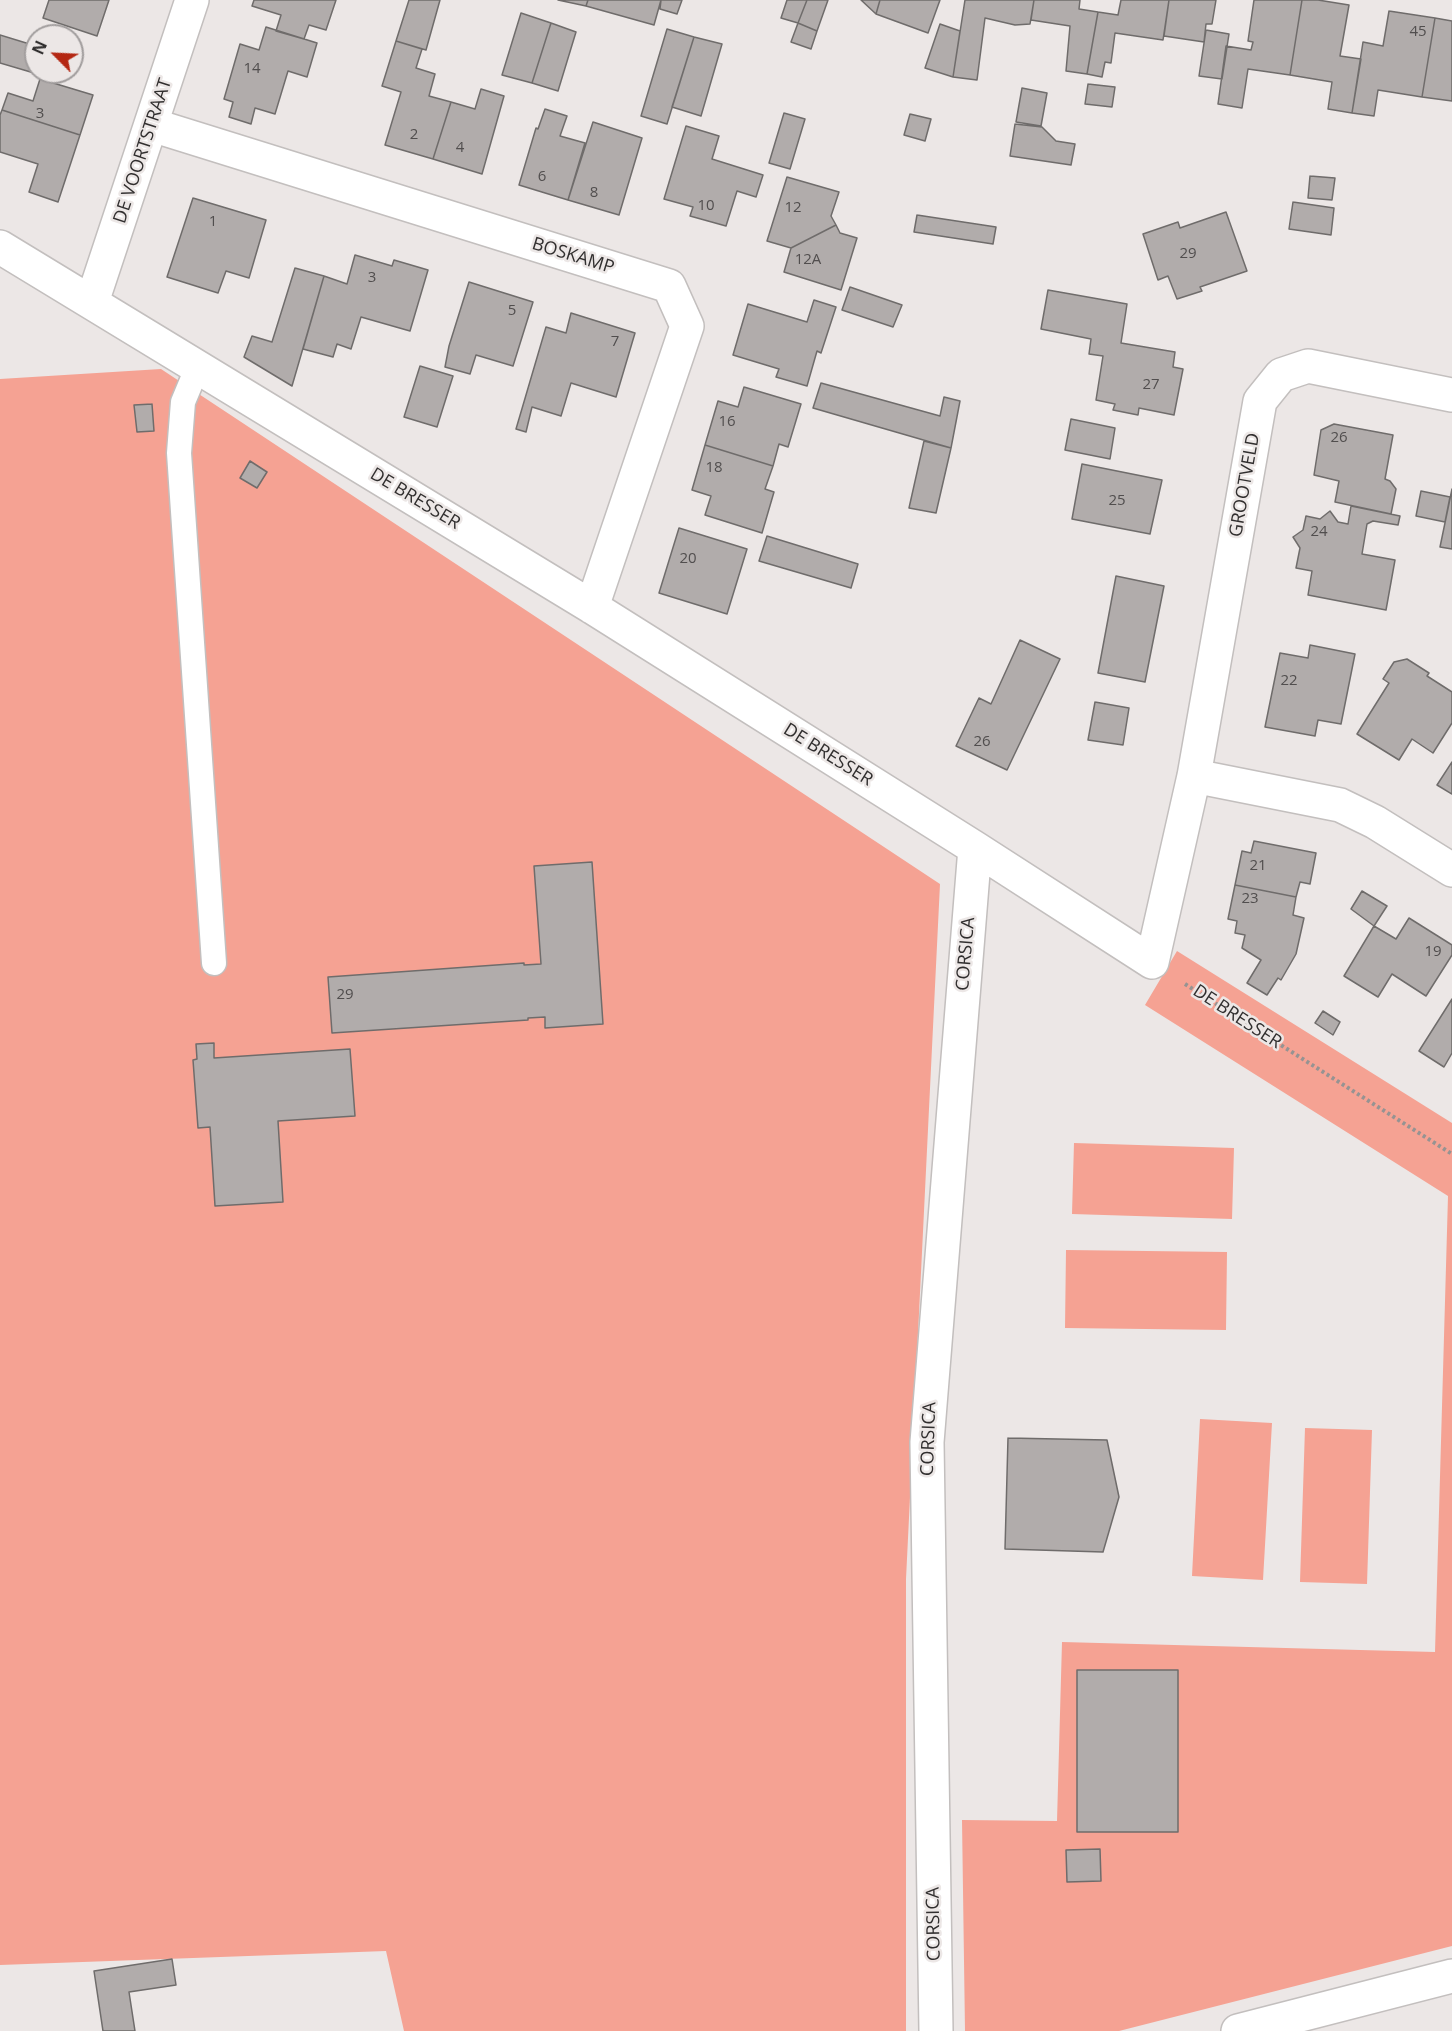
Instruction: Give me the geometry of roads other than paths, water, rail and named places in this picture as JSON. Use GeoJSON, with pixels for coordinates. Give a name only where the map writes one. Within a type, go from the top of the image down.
{"type":"FeatureCollection","features":[{"type":"Feature","properties":{"kind":"street","name":"DE VOORTSTRAAT"},"geometry":{"type":"LineString","coordinates":[[92,302],[192,0]]}},
{"type":"Feature","properties":{"kind":"street","name":"BOSKAMP"},"geometry":{"type":"LineString","coordinates":[[152,125],[669,286],[687,326],[592,607]]}},
{"type":"Feature","properties":{"kind":"street","name":"DE BRESSER"},"geometry":{"type":"LineString","coordinates":[[0,247],[592,607],[1152,962]]}},
{"type":"Feature","properties":{"kind":"street","name":"GROOTVELD"},"geometry":{"type":"LineString","coordinates":[[1152,962],[1194,776],[1260,400],[1281,375],[1308,366],[1452,395]]}},
{"type":"Feature","properties":{"kind":"street"},"geometry":{"type":"LineString","coordinates":[[1194,776],[1340,805],[1375,822],[1452,870]]}},
{"type":"Feature","properties":{"kind":"street","name":"CORSICA"},"geometry":{"type":"LineString","coordinates":[[936,2031],[927,1442],[975,848]]}},
{"type":"Feature","properties":{"kind":"street"},"geometry":{"type":"LineString","coordinates":[[1238,2031],[1452,1976]]}},
{"type":"Feature","properties":{"kind":"lane"},"geometry":{"type":"LineString","coordinates":[[198,366],[183,402],[179,453],[214,963]]}}]}
